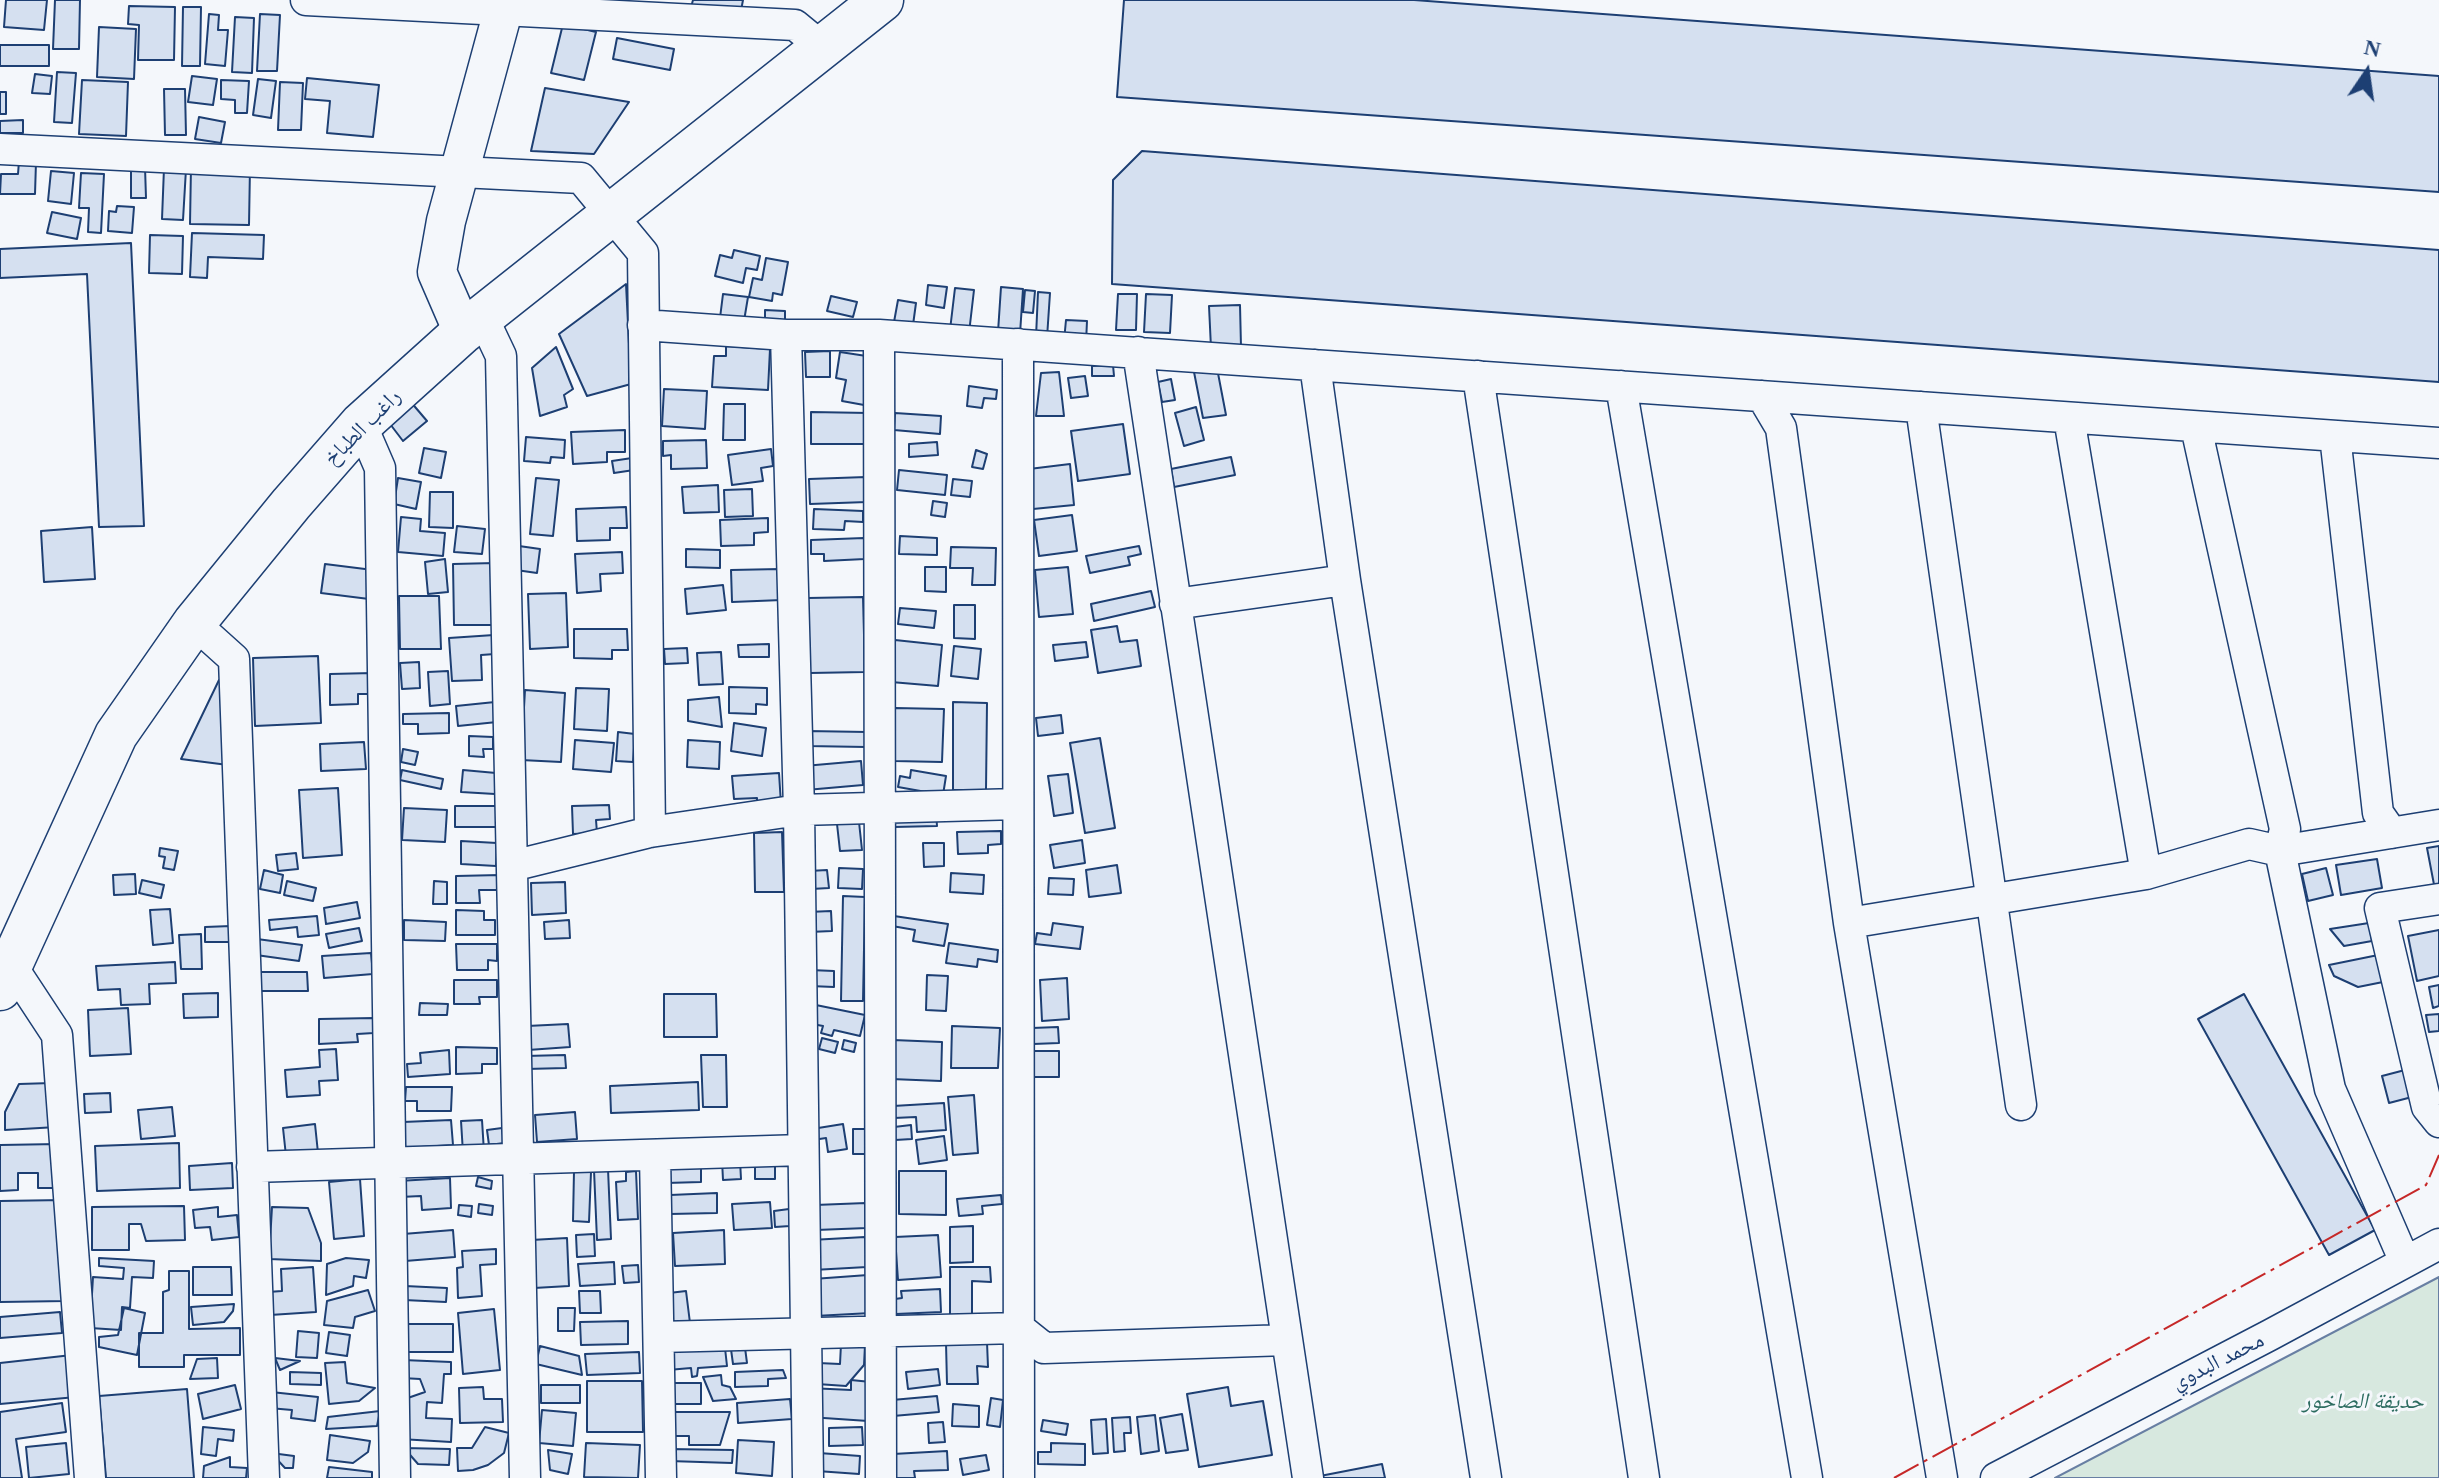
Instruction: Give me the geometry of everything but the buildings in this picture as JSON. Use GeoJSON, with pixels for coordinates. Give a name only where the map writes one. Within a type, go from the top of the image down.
{"type":"FeatureCollection","features":[{"type":"Feature","properties":{"kind":"main road","name":"راغب الطباخ"},"geometry":{"type":"LineString","coordinates":[[6,977],[116,735],[194,623],[361,424],[473,325],[882,0]]}},
{"type":"Feature","properties":{"kind":"street"},"geometry":{"type":"LineString","coordinates":[[306,0],[505,5],[795,25],[823,48]]}},
{"type":"Feature","properties":{"kind":"street"},"geometry":{"type":"LineString","coordinates":[[505,5],[446,221],[437,272],[473,325],[501,356],[525,1478]]}},
{"type":"Feature","properties":{"kind":"street"},"geometry":{"type":"LineString","coordinates":[[0,149],[581,178],[643,253],[650,832]]}},
{"type":"Feature","properties":{"kind":"street"},"geometry":{"type":"LineString","coordinates":[[643,325],[786,335],[879,335],[1018,344],[2439,443]]}},
{"type":"Feature","properties":{"kind":"street"},"geometry":{"type":"LineString","coordinates":[[786,335],[799,810],[808,1478]]}},
{"type":"Feature","properties":{"kind":"street"},"geometry":{"type":"LineString","coordinates":[[879,335],[881,1478]]}},
{"type":"Feature","properties":{"kind":"street"},"geometry":{"type":"LineString","coordinates":[[1018,344],[1019,1478]]}},
{"type":"Feature","properties":{"kind":"street"},"geometry":{"type":"LineString","coordinates":[[1138,352],[1308,1478]]}},
{"type":"Feature","properties":{"kind":"street"},"geometry":{"type":"LineString","coordinates":[[1315,365],[1345,580],[1486,1478]]}},
{"type":"Feature","properties":{"kind":"street"},"geometry":{"type":"LineString","coordinates":[[1478,376],[1644,1478]]}},
{"type":"Feature","properties":{"kind":"street"},"geometry":{"type":"LineString","coordinates":[[1621,386],[1807,1478]]}},
{"type":"Feature","properties":{"kind":"street"},"geometry":{"type":"LineString","coordinates":[[1762,396],[1781,428],[1849,923],[1942,1478]]}},
{"type":"Feature","properties":{"kind":"street"},"geometry":{"type":"LineString","coordinates":[[1921,407],[2021,1105]]}},
{"type":"Feature","properties":{"kind":"street"},"geometry":{"type":"LineString","coordinates":[[2069,418],[2146,874]]}},
{"type":"Feature","properties":{"kind":"street"},"geometry":{"type":"LineString","coordinates":[[361,424],[380,468],[395,1478]]}},
{"type":"Feature","properties":{"kind":"street"},"geometry":{"type":"LineString","coordinates":[[2196,427],[2285,829],[2280,851],[2330,1089],[2405,1262]]}},
{"type":"Feature","properties":{"kind":"street"},"geometry":{"type":"LineString","coordinates":[[2335,436],[2378,813],[2392,833]]}},
{"type":"Feature","properties":{"kind":"street"},"geometry":{"type":"LineString","coordinates":[[1175,604],[1345,580]]}},
{"type":"Feature","properties":{"kind":"street"},"geometry":{"type":"LineString","coordinates":[[194,623],[234,659],[264,1478]]}},
{"type":"Feature","properties":{"kind":"street"},"geometry":{"type":"LineString","coordinates":[[512,866],[650,832],[799,810],[1018,804]]}},
{"type":"Feature","properties":{"kind":"street"},"geometry":{"type":"LineString","coordinates":[[1849,923],[2146,874],[2249,844],[2280,851],[2439,825]]}},
{"type":"Feature","properties":{"kind":"street"},"geometry":{"type":"LineString","coordinates":[[2439,899],[2380,908],[2427,1107],[2439,1122]]}},
{"type":"Feature","properties":{"kind":"street"},"geometry":{"type":"LineString","coordinates":[[6,977],[57,1035],[90,1478]]}},
{"type":"Feature","properties":{"kind":"street"},"geometry":{"type":"LineString","coordinates":[[252,1167],[803,1150]]}},
{"type":"Feature","properties":{"kind":"street"},"geometry":{"type":"LineString","coordinates":[[655,1155],[661,1478]]}},
{"type":"Feature","properties":{"kind":"street","name":"محمد البدوي"},"geometry":{"type":"LineString","coordinates":[[1996,1478],[2439,1244]]}},
{"type":"Feature","properties":{"kind":"street"},"geometry":{"type":"LineString","coordinates":[[659,1337],[1019,1328],[1044,1348],[1287,1340]]}},
{"type":"Feature","properties":{"kind":"green space","name":"حديقة الصاخور"},"geometry":{"type":"Polygon","coordinates":[[[2439,1277],[2439,1478],[2055,1478],[2439,1277]]]}},
{"type":"Feature","properties":{"kind":"power"},"geometry":{"type":"LineString","coordinates":[[1894,1478],[2426,1185],[2439,1155]]}}]}
